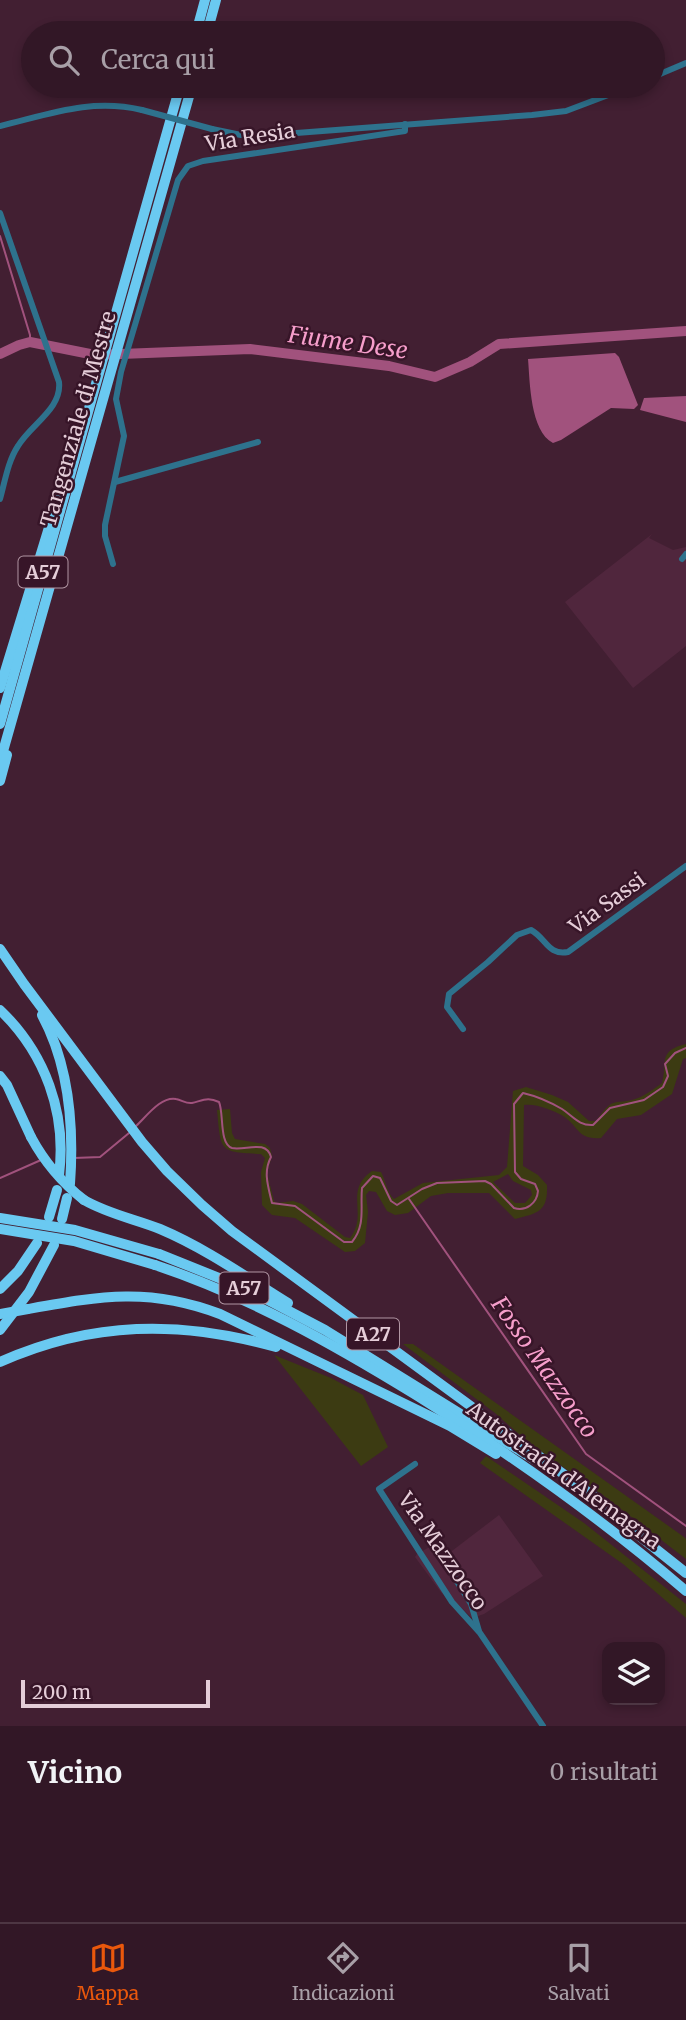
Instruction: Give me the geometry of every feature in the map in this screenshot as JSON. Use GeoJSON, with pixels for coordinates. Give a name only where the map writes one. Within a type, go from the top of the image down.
{"type":"FeatureCollection","features":[{"type":"Feature","properties":{"kind":"highway"},"geometry":{"type":"LineString","coordinates":[[199,21],[205,0]]}},
{"type":"Feature","properties":{"kind":"highway"},"geometry":{"type":"LineString","coordinates":[[210,21],[216,0]]}},
{"type":"Feature","properties":{"kind":"highway","name":"Tangenziale di Mestre"},"geometry":{"type":"LineString","coordinates":[[0,762],[116,371],[122,333],[177,98]]}},
{"type":"Feature","properties":{"kind":"highway","name":"Tangenziale di Mestre"},"geometry":{"type":"LineString","coordinates":[[0,724],[100,369],[122,333],[189,98]]}},
{"type":"Feature","properties":{"kind":"highway"},"geometry":{"type":"LineString","coordinates":[[0,688],[79,428],[87,420]]}},
{"type":"Feature","properties":{"kind":"highway","name":"A57"},"geometry":{"type":"LineString","coordinates":[[0,781],[31,668],[35,640]]}},
{"type":"Feature","properties":{"kind":"highway"},"geometry":{"type":"LineString","coordinates":[[0,949],[24,984],[53,1039],[68,1103],[64,1169],[70,1184]]}},
{"type":"Feature","properties":{"kind":"highway","name":"A27"},"geometry":{"type":"LineString","coordinates":[[24,984],[142,1142],[202,1205],[233,1231],[607,1506],[613,1515]]}},
{"type":"Feature","properties":{"kind":"highway"},"geometry":{"type":"LineString","coordinates":[[0,1010],[28,1043],[44,1071],[67,1148]]}},
{"type":"Feature","properties":{"kind":"highway"},"geometry":{"type":"LineString","coordinates":[[0,1076],[7,1085],[41,1157],[55,1175],[84,1200],[193,1245],[307,1315],[325,1329]]}},
{"type":"Feature","properties":{"kind":"highway"},"geometry":{"type":"LineString","coordinates":[[48,1217],[57,1190]]}},
{"type":"Feature","properties":{"kind":"highway"},"geometry":{"type":"LineString","coordinates":[[62,1219],[67,1198]]}},
{"type":"Feature","properties":{"kind":"highway","name":"A57"},"geometry":{"type":"LineString","coordinates":[[0,1219],[75,1230],[249,1290],[325,1329],[420,1392]]}},
{"type":"Feature","properties":{"kind":"highway","name":"A57"},"geometry":{"type":"LineString","coordinates":[[0,1229],[74,1241],[157,1259],[259,1307],[420,1392]]}},
{"type":"Feature","properties":{"kind":"highway"},"geometry":{"type":"LineString","coordinates":[[0,1289],[18,1271],[37,1243]]}},
{"type":"Feature","properties":{"kind":"highway"},"geometry":{"type":"LineString","coordinates":[[0,1330],[29,1292],[54,1245]]}},
{"type":"Feature","properties":{"kind":"highway","name":"A27"},"geometry":{"type":"LineString","coordinates":[[0,1314],[111,1296],[164,1297],[181,1301],[220,1314],[450,1426],[562,1497],[577,1503]]}},
{"type":"Feature","properties":{"kind":"highway","name":"A27"},"geometry":{"type":"LineString","coordinates":[[0,1362],[39,1346],[69,1338],[128,1328],[209,1331],[305,1356]]}},
{"type":"Feature","properties":{"kind":"highway","name":"Autostrada d'Alemagna"},"geometry":{"type":"LineString","coordinates":[[420,1392],[526,1454],[613,1515],[686,1573]]}},
{"type":"Feature","properties":{"kind":"highway","name":"Autostrada d'Alemagna"},"geometry":{"type":"LineString","coordinates":[[420,1392],[577,1503],[686,1591]]}},
{"type":"Feature","properties":{"kind":"street"},"geometry":{"type":"LineString","coordinates":[[665,72],[686,63]]}},
{"type":"Feature","properties":{"kind":"street"},"geometry":{"type":"LineString","coordinates":[[0,126],[99,104],[142,110],[241,135],[270,135],[566,111],[600,98]]}},
{"type":"Feature","properties":{"kind":"street","name":"Via Resia"},"geometry":{"type":"LineString","coordinates":[[122,333],[178,180],[188,166],[203,161],[405,131],[405,124]]}},
{"type":"Feature","properties":{"kind":"street"},"geometry":{"type":"LineString","coordinates":[[0,213],[59,382],[58,398],[18,446],[0,499]]}},
{"type":"Feature","properties":{"kind":"street"},"geometry":{"type":"LineString","coordinates":[[113,564],[105,525],[124,436],[116,399],[116,371]]}},
{"type":"Feature","properties":{"kind":"street"},"geometry":{"type":"LineString","coordinates":[[115,482],[258,442]]}},
{"type":"Feature","properties":{"kind":"street","name":"Via Sassi"},"geometry":{"type":"LineString","coordinates":[[463,1029],[447,1007],[447,997],[517,935],[531,930],[537,933],[552,951],[568,952],[686,866]]}},
{"type":"Feature","properties":{"kind":"street","name":"Via Mazzocco"},"geometry":{"type":"LineString","coordinates":[[415,1464],[379,1489],[452,1602],[480,1633],[543,1726]]}},
{"type":"Feature","properties":{"kind":"street","name":"Via Mazzocco"},"geometry":{"type":"LineString","coordinates":[[434,1545],[471,1604],[480,1633]]}},
{"type":"Feature","properties":{"kind":"shaded area"},"geometry":{"type":"Polygon","coordinates":[[[615,353],[638,405],[634,409],[611,408],[553,443],[545,437],[533,405],[528,359],[615,353]]]}},
{"type":"Feature","properties":{"kind":"shaded area"},"geometry":{"type":"Polygon","coordinates":[[[686,396],[686,422],[640,410],[644,398],[686,396]]]}},
{"type":"Feature","properties":{"kind":"shaded area"},"geometry":{"type":"Polygon","coordinates":[[[652,534],[649,538],[673,550],[686,547],[686,646],[633,688],[565,602],[652,534]]]}},
{"type":"Feature","properties":{"kind":"shaded area"},"geometry":{"type":"Polygon","coordinates":[[[686,1044],[686,1058],[683,1059],[672,1094],[641,1115],[617,1119],[601,1138],[583,1135],[554,1111],[524,1105],[523,1166],[538,1175],[547,1185],[546,1201],[540,1210],[515,1219],[489,1193],[448,1193],[431,1196],[408,1213],[395,1215],[387,1211],[376,1192],[369,1191],[366,1195],[368,1212],[365,1243],[355,1251],[345,1252],[295,1218],[272,1215],[262,1205],[261,1172],[265,1158],[261,1154],[230,1150],[225,1147],[220,1134],[217,1110],[230,1109],[235,1139],[265,1144],[270,1148],[272,1156],[267,1173],[274,1201],[302,1204],[350,1238],[357,1220],[359,1187],[372,1171],[381,1172],[394,1199],[423,1183],[499,1175],[507,1167],[513,1091],[526,1087],[552,1095],[568,1102],[589,1121],[596,1121],[611,1104],[638,1098],[662,1083],[665,1058],[677,1047],[686,1044]],[[508,1174],[493,1182],[515,1203],[525,1203],[532,1195],[531,1190],[513,1181],[508,1174]]]}},
{"type":"Feature","properties":{"kind":"shaded area"},"geometry":{"type":"Polygon","coordinates":[[[403,1344],[413,1344],[684,1537],[686,1559],[528,1442],[495,1413],[403,1344]]]}},
{"type":"Feature","properties":{"kind":"shaded area"},"geometry":{"type":"Polygon","coordinates":[[[274,1355],[331,1378],[363,1395],[388,1447],[361,1466],[274,1355]]]}},
{"type":"Feature","properties":{"kind":"shaded area"},"geometry":{"type":"Polygon","coordinates":[[[486,1456],[584,1523],[686,1604],[686,1618],[623,1564],[480,1463],[486,1456]]]}},
{"type":"Feature","properties":{"kind":"shaded area"},"geometry":{"type":"Polygon","coordinates":[[[499,1515],[543,1576],[484,1614],[472,1618],[441,1588],[443,1595],[415,1557],[433,1545],[444,1557],[499,1515]]]}},
{"type":"Feature","properties":{"kind":"waterway"},"geometry":{"type":"LineString","coordinates":[[0,236],[30,342]]}},
{"type":"Feature","properties":{"kind":"waterway","name":"Fiume Dese"},"geometry":{"type":"LineString","coordinates":[[0,354],[30,342],[95,355],[250,349],[389,366],[435,377],[470,362],[499,344],[686,331]]}},
{"type":"Feature","properties":{"kind":"waterway"},"geometry":{"type":"LineString","coordinates":[[136,1126],[159,1104],[170,1099],[190,1103],[209,1099],[219,1102],[223,1135],[228,1145],[237,1149],[265,1148],[271,1157],[267,1179],[272,1203],[295,1206],[344,1242],[352,1242],[361,1222],[362,1188],[373,1176],[380,1178],[391,1201],[397,1205],[437,1183],[485,1181],[514,1208],[523,1209],[530,1205],[536,1199],[538,1191],[535,1184],[521,1179],[515,1172],[514,1104],[523,1093],[553,1104],[580,1122],[593,1125],[610,1108],[644,1100],[663,1087],[668,1076],[665,1064],[675,1053],[686,1048]]}},
{"type":"Feature","properties":{"kind":"waterway"},"geometry":{"type":"LineString","coordinates":[[74,1158],[100,1157],[129,1133]]}},
{"type":"Feature","properties":{"kind":"waterway"},"geometry":{"type":"LineString","coordinates":[[0,1178],[41,1160]]}},
{"type":"Feature","properties":{"kind":"waterway","name":"Fosso Mazzocco"},"geometry":{"type":"LineString","coordinates":[[409,1199],[586,1454],[686,1526]]}}]}
